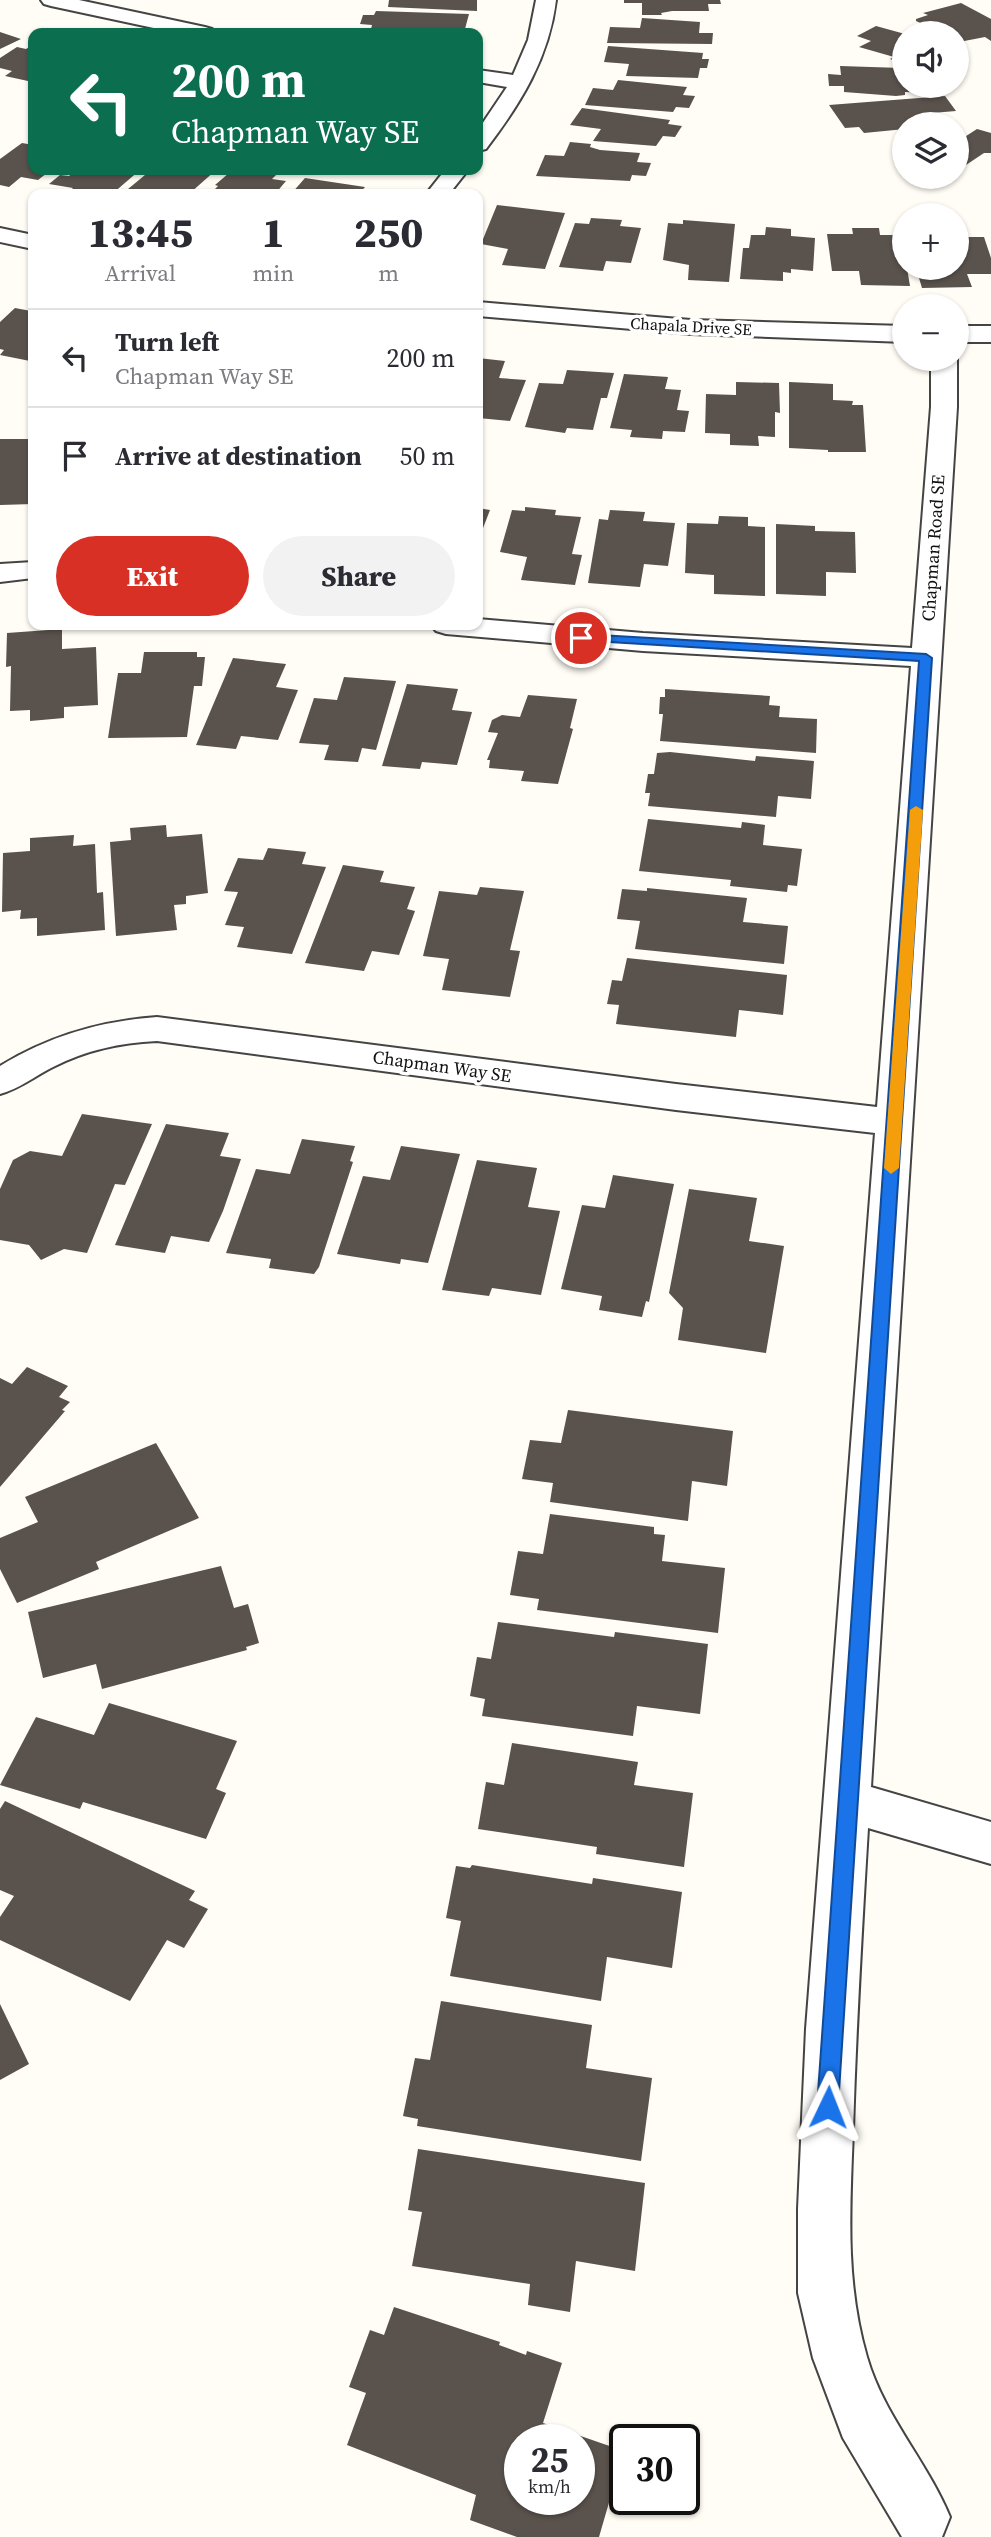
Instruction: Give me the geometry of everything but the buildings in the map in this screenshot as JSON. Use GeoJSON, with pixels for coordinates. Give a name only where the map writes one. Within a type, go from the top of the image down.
{"type":"FeatureCollection","features":[{"type":"Feature","properties":{"kind":"street"},"geometry":{"type":"LineString","coordinates":[[51,0],[182,28]]}},
{"type":"Feature","properties":{"kind":"street"},"geometry":{"type":"LineString","coordinates":[[483,137],[520,82],[536,45],[546,0]]}},
{"type":"Feature","properties":{"kind":"street"},"geometry":{"type":"LineString","coordinates":[[483,77],[520,82]]}},
{"type":"Feature","properties":{"kind":"street"},"geometry":{"type":"LineString","coordinates":[[441,189],[453,175]]}},
{"type":"Feature","properties":{"kind":"street"},"geometry":{"type":"LineString","coordinates":[[0,235],[28,241]]}},
{"type":"Feature","properties":{"kind":"street","name":"Chapala Drive SE"},"geometry":{"type":"LineString","coordinates":[[483,309],[691,327],[892,334]]}},
{"type":"Feature","properties":{"kind":"street"},"geometry":{"type":"LineString","coordinates":[[969,334],[991,334]]}},
{"type":"Feature","properties":{"kind":"street","name":"Chapman Road SE"},"geometry":{"type":"LineString","coordinates":[[922,2517],[862,2419],[840,2358],[825,2293],[827,2120],[944,407],[944,371]]}},
{"type":"Feature","properties":{"kind":"street"},"geometry":{"type":"LineString","coordinates":[[0,573],[28,570]]}},
{"type":"Feature","properties":{"kind":"street"},"geometry":{"type":"LineString","coordinates":[[483,628],[643,642],[926,658]]}},
{"type":"Feature","properties":{"kind":"street","name":"Chapman Way SE"},"geometry":{"type":"LineString","coordinates":[[0,1082],[78,1041],[125,1030],[158,1029],[676,1097],[894,1122]]}},
{"type":"Feature","properties":{"kind":"street"},"geometry":{"type":"LineString","coordinates":[[847,1801],[991,1843]]}},
{"type":"Feature","properties":{"kind":"slow traffic"},"geometry":{"type":"LineString","coordinates":[[891,1168],[916,810]]}},
{"type":"Feature","properties":{"kind":"route"},"geometry":{"type":"LineString","coordinates":[[581,638],[926,658],[831,2029],[828,2107]]}}]}
